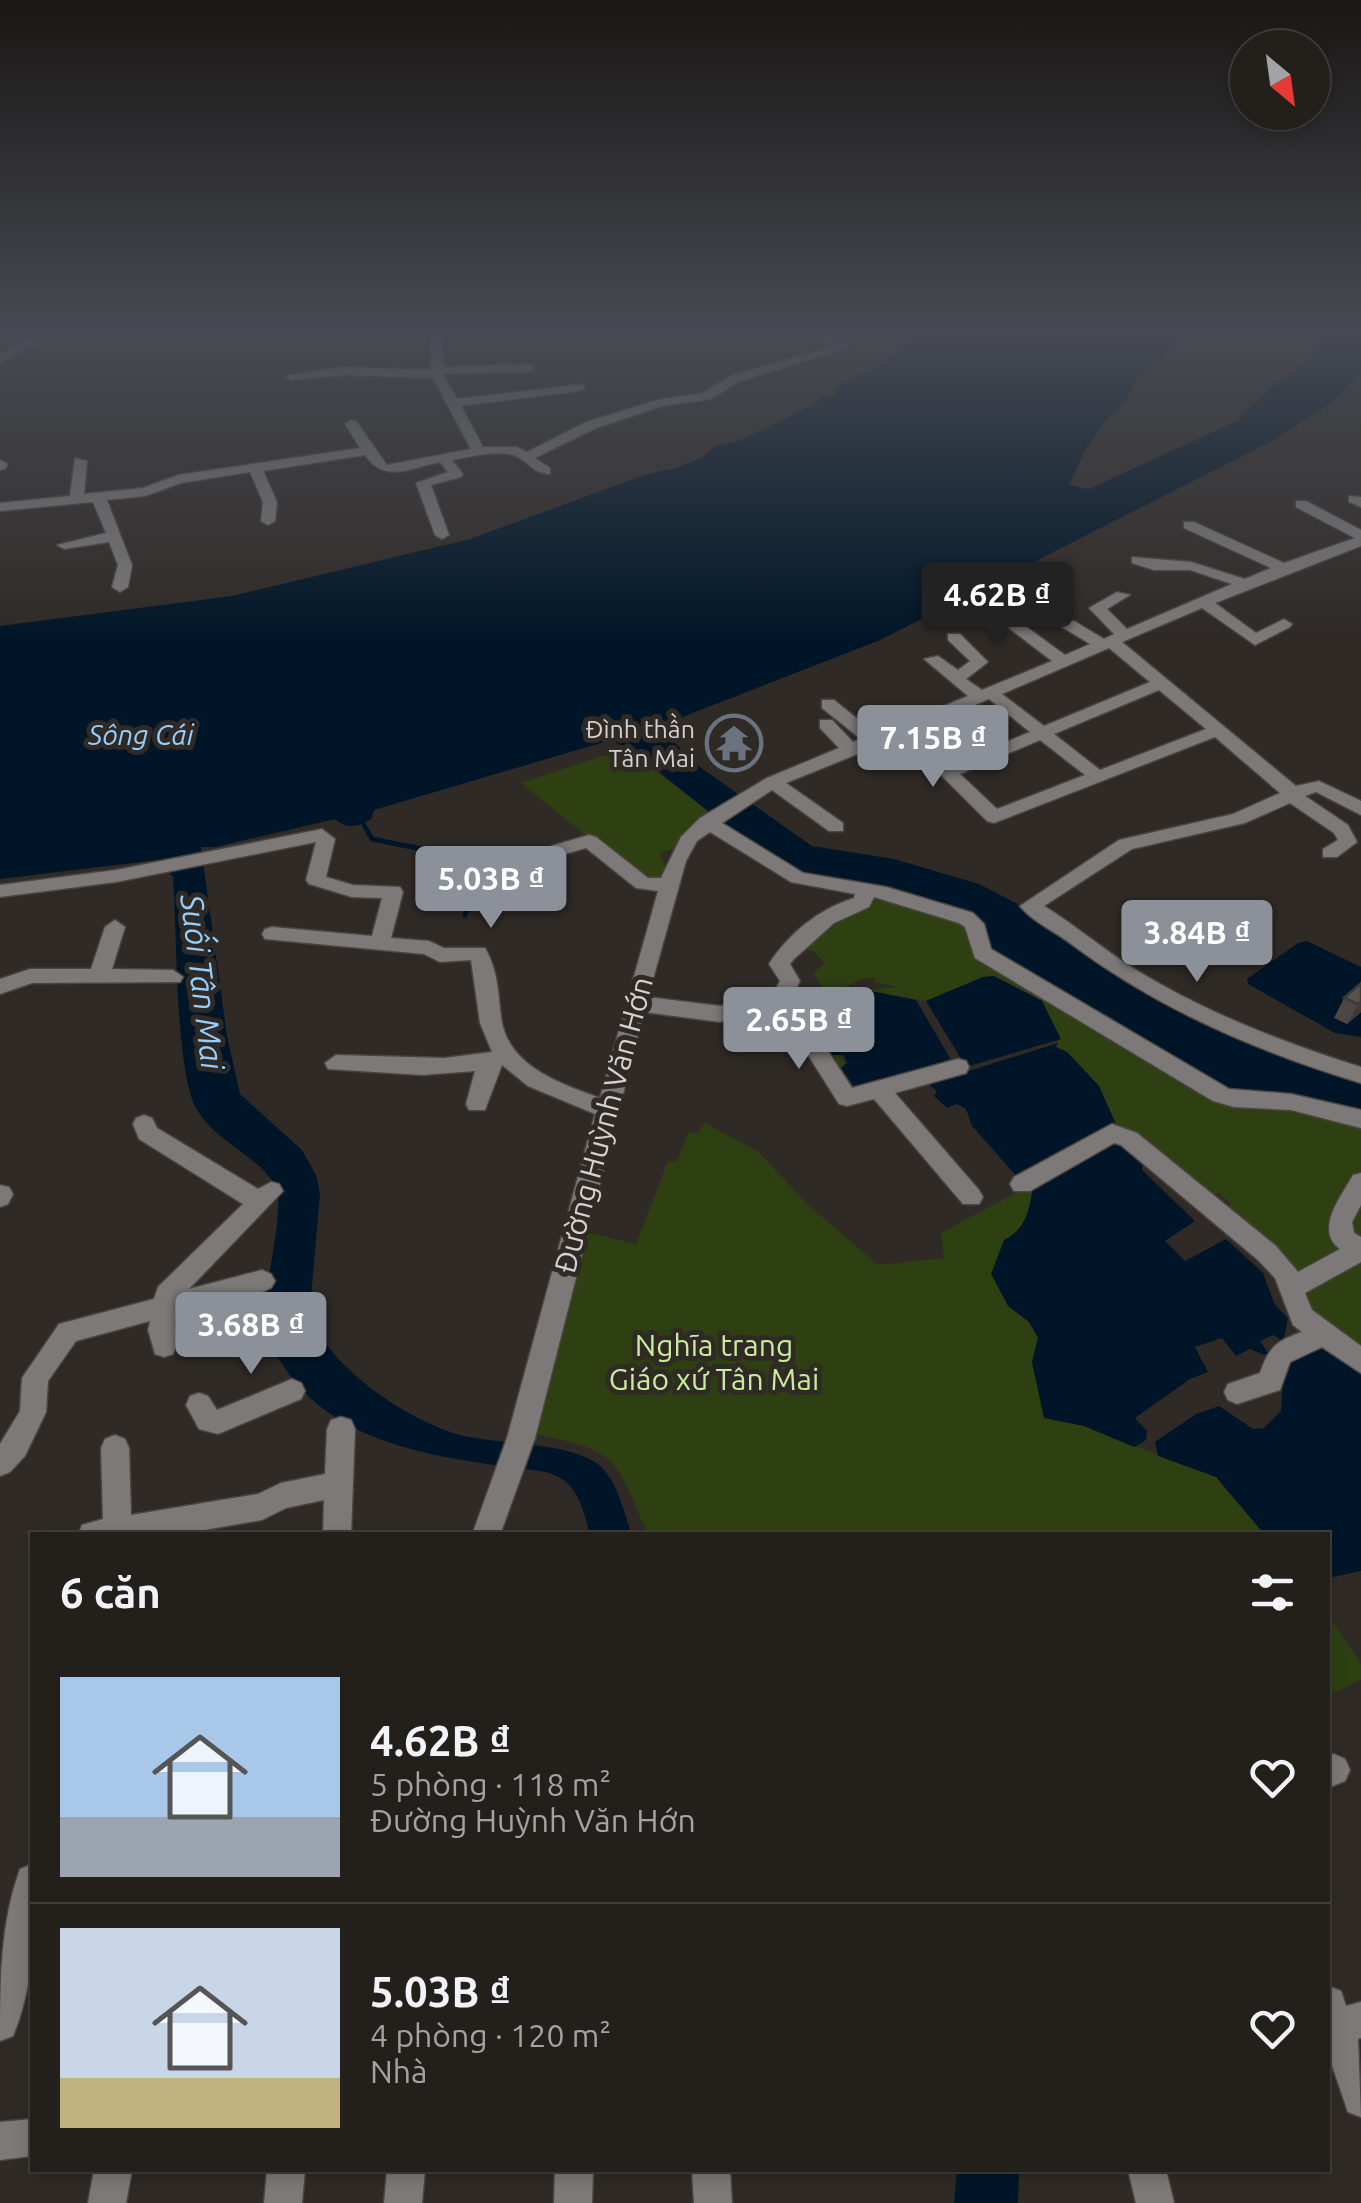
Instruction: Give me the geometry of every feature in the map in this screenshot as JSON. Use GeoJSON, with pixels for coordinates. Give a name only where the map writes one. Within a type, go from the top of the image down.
{"type":"FeatureCollection","features":[{"type":"Feature","properties":{"kind":"street"},"geometry":{"type":"LineString","coordinates":[[356,433],[380,468],[480,451],[512,450],[545,471]]}},
{"type":"Feature","properties":{"kind":"street"},"geometry":{"type":"LineString","coordinates":[[470,433],[480,451]]}},
{"type":"Feature","properties":{"kind":"street"},"geometry":{"type":"LineString","coordinates":[[526,456],[576,433]]}},
{"type":"Feature","properties":{"kind":"street"},"geometry":{"type":"LineString","coordinates":[[0,507],[154,490],[178,479],[368,451]]}},
{"type":"Feature","properties":{"kind":"street"},"geometry":{"type":"LineString","coordinates":[[442,535],[423,483],[456,474],[444,458]]}},
{"type":"Feature","properties":{"kind":"street"},"geometry":{"type":"LineString","coordinates":[[77,500],[80,461]]}},
{"type":"Feature","properties":{"kind":"street"},"geometry":{"type":"LineString","coordinates":[[255,468],[270,502],[268,521]]}},
{"type":"Feature","properties":{"kind":"street"},"geometry":{"type":"LineString","coordinates":[[99,498],[126,571],[120,586]]}},
{"type":"Feature","properties":{"kind":"street"},"geometry":{"type":"LineString","coordinates":[[1301,504],[1360,540]]}},
{"type":"Feature","properties":{"kind":"street"},"geometry":{"type":"LineString","coordinates":[[1188,525],[1283,568]]}},
{"type":"Feature","properties":{"kind":"street"},"geometry":{"type":"LineString","coordinates":[[64,545],[116,536]]}},
{"type":"Feature","properties":{"kind":"street"},"geometry":{"type":"LineString","coordinates":[[774,782],[1283,568],[1360,540]]}},
{"type":"Feature","properties":{"kind":"street"},"geometry":{"type":"LineString","coordinates":[[1137,560],[1154,566],[1191,566],[1247,584]]}},
{"type":"Feature","properties":{"kind":"street"},"geometry":{"type":"LineString","coordinates":[[1305,563],[1316,578]]}},
{"type":"Feature","properties":{"kind":"street"},"geometry":{"type":"LineString","coordinates":[[1113,641],[1097,610],[1122,595]]}},
{"type":"Feature","properties":{"kind":"street"},"geometry":{"type":"LineString","coordinates":[[1205,602],[1255,640],[1284,624]]}},
{"type":"Feature","properties":{"kind":"street"},"geometry":{"type":"LineString","coordinates":[[994,610],[1064,662]]}},
{"type":"Feature","properties":{"kind":"street"},"geometry":{"type":"LineString","coordinates":[[1068,624],[1113,641],[1291,793],[1343,832],[1348,842],[1330,853]]}},
{"type":"Feature","properties":{"kind":"street"},"geometry":{"type":"LineString","coordinates":[[954,638],[980,662],[957,676]]}},
{"type":"Feature","properties":{"kind":"street"},"geometry":{"type":"LineString","coordinates":[[932,659],[957,676],[957,681],[986,695],[1096,775]]}},
{"type":"Feature","properties":{"kind":"street"},"geometry":{"type":"LineString","coordinates":[[949,772],[1161,683]]}},
{"type":"Feature","properties":{"kind":"street"},"geometry":{"type":"LineString","coordinates":[[828,704],[874,741]]}},
{"type":"Feature","properties":{"kind":"street"},"geometry":{"type":"LineString","coordinates":[[826,724],[850,749]]}},
{"type":"Feature","properties":{"kind":"street"},"geometry":{"type":"LineString","coordinates":[[905,728],[994,817],[1218,730]]}},
{"type":"Feature","properties":{"kind":"street"},"geometry":{"type":"LineString","coordinates":[[774,782],[836,827]]}},
{"type":"Feature","properties":{"kind":"street","name":"Đường Huỳnh Văn Hớn"},"geometry":{"type":"LineString","coordinates":[[487,1532],[521,1438],[676,862],[684,845],[707,822],[774,782]]}},
{"type":"Feature","properties":{"kind":"street"},"geometry":{"type":"LineString","coordinates":[[1361,809],[1319,786],[1291,793],[1238,819],[1126,844],[1030,906],[1124,972],[1192,1012],[1314,1060],[1361,1074]]}},
{"type":"Feature","properties":{"kind":"street"},"geometry":{"type":"LineString","coordinates":[[707,822],[798,878],[932,905],[966,918],[974,924],[982,953],[1221,1095],[1291,1102],[1361,1120]]}},
{"type":"Feature","properties":{"kind":"street"},"geometry":{"type":"LineString","coordinates":[[0,891],[155,867],[306,835],[324,836],[316,880],[352,890],[392,892],[380,943]]}},
{"type":"Feature","properties":{"kind":"street"},"geometry":{"type":"LineString","coordinates":[[558,850],[589,841],[643,884],[672,885]]}},
{"type":"Feature","properties":{"kind":"street"},"geometry":{"type":"LineString","coordinates":[[636,1002],[720,1014],[781,998],[790,981],[779,964],[786,954],[836,912],[862,902],[866,890]]}},
{"type":"Feature","properties":{"kind":"street"},"geometry":{"type":"LineString","coordinates":[[99,977],[115,928]]}},
{"type":"Feature","properties":{"kind":"street"},"geometry":{"type":"LineString","coordinates":[[272,934],[429,948],[440,954],[478,953],[489,981],[498,1059],[477,1104]]}},
{"type":"Feature","properties":{"kind":"street"},"geometry":{"type":"LineString","coordinates":[[0,987],[30,976],[173,977]]}},
{"type":"Feature","properties":{"kind":"street"},"geometry":{"type":"LineString","coordinates":[[781,998],[805,1028],[844,1095],[853,1097],[958,1067]]}},
{"type":"Feature","properties":{"kind":"street"},"geometry":{"type":"LineString","coordinates":[[336,1062],[391,1066],[498,1059],[556,1091],[607,1109]]}},
{"type":"Feature","properties":{"kind":"street"},"geometry":{"type":"LineString","coordinates":[[879,1090],[971,1197]]}},
{"type":"Feature","properties":{"kind":"street"},"geometry":{"type":"LineString","coordinates":[[144,1124],[147,1133],[266,1196],[167,1296],[161,1330],[164,1346]]}},
{"type":"Feature","properties":{"kind":"street"},"geometry":{"type":"LineString","coordinates":[[1022,1184],[1112,1133],[1126,1137],[1267,1253],[1285,1272],[1302,1317],[1361,1361]]}},
{"type":"Feature","properties":{"kind":"street"},"geometry":{"type":"LineString","coordinates":[[1290,1288],[1361,1250],[1344,1238],[1340,1222],[1361,1182]]}},
{"type":"Feature","properties":{"kind":"street"},"geometry":{"type":"LineString","coordinates":[[0,1463],[15,1447],[33,1412],[36,1378],[68,1332],[262,1281]]}},
{"type":"Feature","properties":{"kind":"street"},"geometry":{"type":"LineString","coordinates":[[1237,1392],[1271,1382],[1278,1356],[1323,1335]]}},
{"type":"Feature","properties":{"kind":"street"},"geometry":{"type":"LineString","coordinates":[[199,1405],[209,1420],[218,1422],[292,1391]]}},
{"type":"Feature","properties":{"kind":"street"},"geometry":{"type":"LineString","coordinates":[[337,1532],[341,1430]]}},
{"type":"Feature","properties":{"kind":"street"},"geometry":{"type":"LineString","coordinates":[[115,1448],[105,1532],[262,1507],[281,1496],[338,1484]]}},
{"type":"Feature","properties":{"kind":"street"},"geometry":{"type":"LineString","coordinates":[[0,2023],[30,1890]]}},
{"type":"Feature","properties":{"kind":"street"},"geometry":{"type":"LineString","coordinates":[[1341,2017],[1361,2099]]}},
{"type":"Feature","properties":{"kind":"street"},"geometry":{"type":"LineString","coordinates":[[0,2142],[30,2138]]}},
{"type":"Feature","properties":{"kind":"street"},"geometry":{"type":"LineString","coordinates":[[108,2203],[114,2172]]}},
{"type":"Feature","properties":{"kind":"street"},"geometry":{"type":"LineString","coordinates":[[283,2203],[286,2172]]}},
{"type":"Feature","properties":{"kind":"street"},"geometry":{"type":"LineString","coordinates":[[404,2203],[406,2172]]}},
{"type":"Feature","properties":{"kind":"street"},"geometry":{"type":"LineString","coordinates":[[573,2203],[574,2172]]}},
{"type":"Feature","properties":{"kind":"street"},"geometry":{"type":"LineString","coordinates":[[712,2172],[713,2203]]}},
{"type":"Feature","properties":{"kind":"street"},"geometry":{"type":"LineString","coordinates":[[1148,2172],[1156,2203]]}},
{"type":"Feature","properties":{"kind":"green space"},"geometry":{"type":"Polygon","coordinates":[[[626,748],[710,813],[673,850],[660,853],[668,873],[664,882],[644,882],[521,783],[626,748]]]}},
{"type":"Feature","properties":{"kind":"green space"},"geometry":{"type":"Polygon","coordinates":[[[869,893],[962,920],[1278,1104],[1361,1124],[1361,1244],[1294,1279],[1223,1210],[1231,1204],[1219,1193],[1212,1195],[1119,1131],[1099,1086],[1068,1052],[1056,1047],[1060,1039],[1042,1001],[994,976],[926,1001],[865,990],[898,987],[875,982],[874,977],[844,988],[848,1005],[830,1015],[853,1094],[815,1038],[806,1016],[822,1012],[817,1003],[800,1008],[790,997],[794,985],[805,998],[825,990],[813,974],[825,963],[814,952],[801,948],[829,923],[834,927],[838,920],[861,911],[869,893]]]}},
{"type":"Feature","properties":{"kind":"green space","name":"Nghĩa trang Giáo xứ Tân Mai"},"geometry":{"type":"Polygon","coordinates":[[[705,1123],[759,1152],[805,1202],[878,1265],[944,1258],[941,1233],[1034,1183],[1028,1214],[1019,1233],[1008,1306],[1029,1322],[1038,1338],[1032,1362],[1044,1418],[1084,1426],[1216,1477],[1262,1532],[647,1532],[619,1471],[609,1460],[581,1445],[529,1433],[582,1231],[636,1244],[668,1161],[677,1162],[688,1132],[697,1134],[705,1123]]]}},
{"type":"Feature","properties":{"kind":"green space"},"geometry":{"type":"Polygon","coordinates":[[[1361,1257],[1361,1356],[1328,1334],[1297,1291],[1361,1257]]]}},
{"type":"Feature","properties":{"kind":"green space"},"geometry":{"type":"Polygon","coordinates":[[[1330,1618],[1361,1664],[1361,1679],[1330,1695],[1330,1618]]]}},
{"type":"Feature","properties":{"kind":"water","name":"Sông Cái"},"geometry":{"type":"Polygon","coordinates":[[[756,433],[1097,433],[1069,485],[1089,489],[1211,433],[1285,433],[880,640],[667,723],[671,729],[669,737],[700,767],[812,846],[894,859],[979,884],[1037,914],[1119,974],[1361,1078],[1361,1116],[1235,1095],[987,951],[979,922],[816,881],[733,831],[634,752],[611,740],[374,810],[371,819],[357,825],[344,825],[335,819],[216,847],[201,847],[227,1036],[240,1094],[302,1150],[316,1175],[320,1194],[310,1309],[317,1329],[349,1370],[421,1419],[465,1436],[573,1453],[600,1466],[616,1489],[631,1532],[589,1532],[577,1496],[557,1476],[438,1456],[368,1434],[336,1418],[308,1396],[272,1349],[266,1310],[278,1190],[260,1167],[204,1120],[189,1089],[181,1032],[173,877],[158,860],[0,879],[0,626],[232,596],[470,539],[647,474],[676,468],[703,457],[714,447],[756,433]]]}},
{"type":"Feature","properties":{"kind":"water"},"geometry":{"type":"Polygon","coordinates":[[[1307,941],[1361,967],[1361,1037],[1335,1033],[1248,984],[1247,979],[1298,943],[1307,941]]]}},
{"type":"Feature","properties":{"kind":"water"},"geometry":{"type":"Polygon","coordinates":[[[994,976],[1042,1001],[1061,1039],[966,1067],[926,1001],[994,976]]]}},
{"type":"Feature","properties":{"kind":"water"},"geometry":{"type":"Polygon","coordinates":[[[865,990],[916,1000],[950,1058],[947,1064],[855,1088],[841,1068],[847,1063],[844,1055],[832,1055],[821,1039],[827,1033],[823,1023],[848,1005],[849,996],[865,990]]]}},
{"type":"Feature","properties":{"kind":"water"},"geometry":{"type":"Polygon","coordinates":[[[1058,1043],[1056,1047],[1067,1052],[1099,1086],[1119,1131],[1019,1179],[972,1126],[966,1109],[957,1104],[947,1108],[928,1084],[1058,1043]]]}},
{"type":"Feature","properties":{"kind":"water"},"geometry":{"type":"Polygon","coordinates":[[[1114,1138],[1143,1156],[1142,1170],[1195,1221],[1165,1241],[1185,1261],[1226,1239],[1263,1273],[1274,1303],[1288,1319],[1283,1341],[1273,1335],[1260,1341],[1268,1353],[1264,1355],[1250,1349],[1236,1356],[1222,1338],[1195,1347],[1208,1372],[1190,1379],[1135,1418],[1147,1431],[1146,1440],[1134,1447],[1084,1426],[1044,1418],[1032,1362],[1038,1338],[1029,1322],[1008,1306],[991,1274],[1004,1240],[1018,1230],[1026,1216],[1034,1183],[1114,1138]]]}},
{"type":"Feature","properties":{"kind":"water"},"geometry":{"type":"Polygon","coordinates":[[[1319,1345],[1361,1370],[1361,1571],[1330,1578],[1330,1532],[1262,1532],[1216,1477],[1158,1456],[1155,1442],[1196,1414],[1219,1406],[1253,1429],[1264,1428],[1281,1411],[1284,1366],[1319,1345]]]}},
{"type":"Feature","properties":{"kind":"water"},"geometry":{"type":"Polygon","coordinates":[[[957,2172],[1019,2172],[1018,2203],[954,2203],[957,2172]]]}},
{"type":"Feature","properties":{"kind":"building"},"geometry":{"type":"Polygon","coordinates":[[[729,720],[753,731],[740,740],[716,728],[729,720]]]}},
{"type":"Feature","properties":{"kind":"building"},"geometry":{"type":"Polygon","coordinates":[[[1361,983],[1361,1002],[1344,998],[1361,983]]]}},
{"type":"Feature","properties":{"kind":"waterway"},"geometry":{"type":"LineString","coordinates":[[363,823],[365,827]]}},
{"type":"Feature","properties":{"kind":"waterway"},"geometry":{"type":"LineString","coordinates":[[365,827],[372,839],[422,849],[476,885],[465,915]]}},
{"type":"Feature","properties":{"kind":"place","name":"Đình thần Tân Mai"},"geometry":{"type":"Point","coordinates":[734,743]}},
{"type":"Feature","properties":{"kind":"water label","name":"Suối Tân Mai"},"geometry":{"type":"Point","coordinates":[202,982]}}]}
